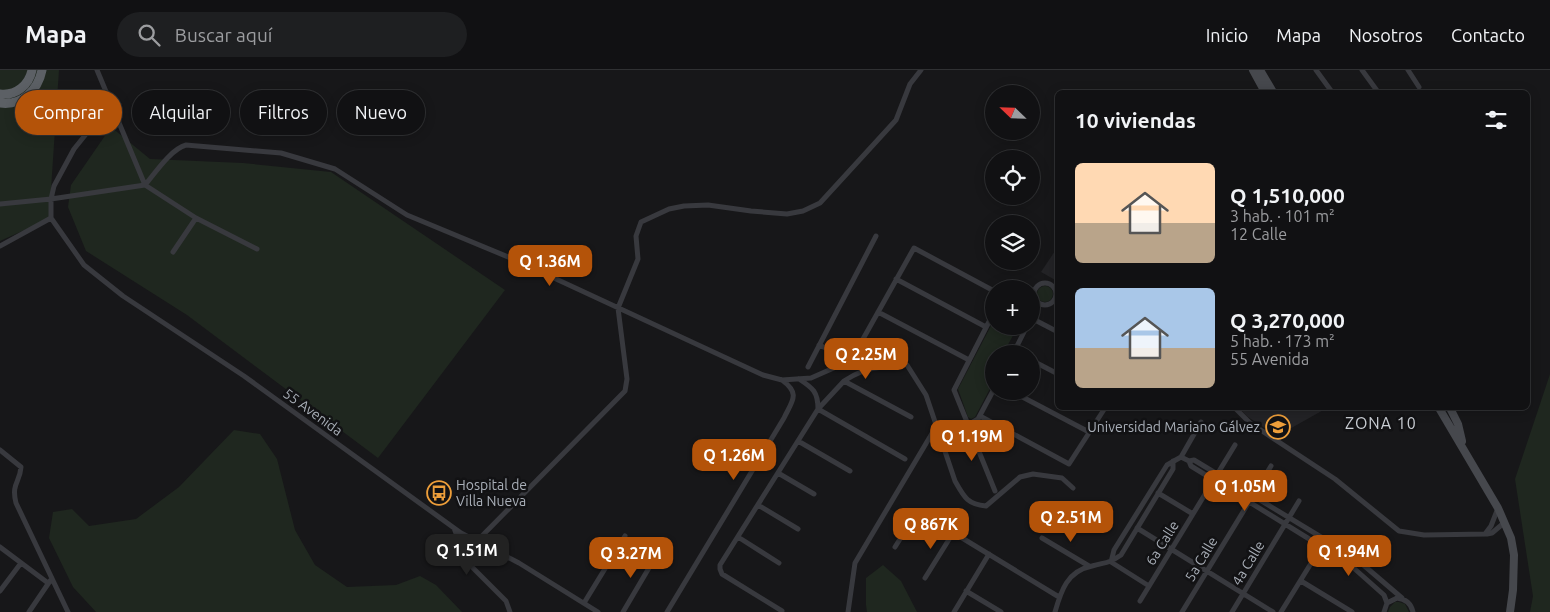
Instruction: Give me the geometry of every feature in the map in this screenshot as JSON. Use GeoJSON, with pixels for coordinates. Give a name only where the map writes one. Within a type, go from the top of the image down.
{"type":"FeatureCollection","features":[{"type":"Feature","properties":{"kind":"highway"},"geometry":{"type":"LineString","coordinates":[[0,94],[12,93],[20,89],[27,83],[32,70]]}},
{"type":"Feature","properties":{"kind":"highway"},"geometry":{"type":"LineString","coordinates":[[0,103],[15,102],[26,97],[40,79],[42,70]]}},
{"type":"Feature","properties":{"kind":"main road"},"geometry":{"type":"LineString","coordinates":[[1253,70],[1264,90]]}},
{"type":"Feature","properties":{"kind":"main road"},"geometry":{"type":"LineString","coordinates":[[1260,70],[1272,90]]}},
{"type":"Feature","properties":{"kind":"main road"},"geometry":{"type":"LineString","coordinates":[[1441,410],[1458,424]]}},
{"type":"Feature","properties":{"kind":"main road"},"geometry":{"type":"LineString","coordinates":[[1441,410],[1498,508],[1511,538],[1514,555],[1510,612]]}},
{"type":"Feature","properties":{"kind":"main road"},"geometry":{"type":"LineString","coordinates":[[1451,410],[1458,424],[1465,450]]}},
{"type":"Feature","properties":{"kind":"street"},"geometry":{"type":"LineString","coordinates":[[97,70],[106,90]]}},
{"type":"Feature","properties":{"kind":"street"},"geometry":{"type":"LineString","coordinates":[[478,540],[625,391],[627,379],[618,308],[638,260],[636,236],[641,222],[669,209],[684,206],[708,205],[787,214],[802,211],[820,203],[896,120],[910,84],[921,70]]}},
{"type":"Feature","properties":{"kind":"street"},"geometry":{"type":"LineString","coordinates":[[1316,70],[1331,90]]}},
{"type":"Feature","properties":{"kind":"street"},"geometry":{"type":"LineString","coordinates":[[1362,70],[1377,90]]}},
{"type":"Feature","properties":{"kind":"street"},"geometry":{"type":"LineString","coordinates":[[1408,70],[1419,87]]}},
{"type":"Feature","properties":{"kind":"street"},"geometry":{"type":"LineString","coordinates":[[122,127],[145,185],[196,218],[257,249]]}},
{"type":"Feature","properties":{"kind":"street"},"geometry":{"type":"LineString","coordinates":[[0,246],[51,218],[50,199],[54,186],[74,149],[85,135]]}},
{"type":"Feature","properties":{"kind":"street"},"geometry":{"type":"LineString","coordinates":[[0,204],[50,199],[145,185],[171,154],[178,148],[186,145],[281,154],[335,169],[407,215],[496,252],[763,375],[782,380],[811,378],[861,356],[891,355],[907,365],[926,395],[955,481],[973,504],[986,506],[1020,477],[1033,474],[1062,478],[1072,488]]}},
{"type":"Feature","properties":{"kind":"street","name":"55 Avenida"},"geometry":{"type":"LineString","coordinates":[[51,218],[84,265],[101,280],[244,376],[461,533],[478,540],[519,563],[598,612]]}},
{"type":"Feature","properties":{"kind":"street"},"geometry":{"type":"LineString","coordinates":[[173,252],[196,218]]}},
{"type":"Feature","properties":{"kind":"street"},"geometry":{"type":"LineString","coordinates":[[808,367],[876,236]]}},
{"type":"Feature","properties":{"kind":"street"},"geometry":{"type":"LineString","coordinates":[[819,345],[836,353],[858,344],[864,337],[914,248],[985,286]]}},
{"type":"Feature","properties":{"kind":"street"},"geometry":{"type":"LineString","coordinates":[[896,279],[985,326]]}},
{"type":"Feature","properties":{"kind":"street"},"geometry":{"type":"LineString","coordinates":[[1040,285],[1049,283],[1055,289]]}},
{"type":"Feature","properties":{"kind":"street"},"geometry":{"type":"LineString","coordinates":[[1040,304],[1048,305],[1055,300]]}},
{"type":"Feature","properties":{"kind":"street"},"geometry":{"type":"LineString","coordinates":[[878,312],[969,360]]}},
{"type":"Feature","properties":{"kind":"street"},"geometry":{"type":"LineString","coordinates":[[1040,323],[1055,330]]}},
{"type":"Feature","properties":{"kind":"street"},"geometry":{"type":"LineString","coordinates":[[985,329],[954,390],[995,491]]}},
{"type":"Feature","properties":{"kind":"street"},"geometry":{"type":"LineString","coordinates":[[1040,365],[1055,372]]}},
{"type":"Feature","properties":{"kind":"street"},"geometry":{"type":"LineString","coordinates":[[782,611],[722,574],[720,565],[818,409],[844,381],[854,374],[870,368],[883,367]]}},
{"type":"Feature","properties":{"kind":"street"},"geometry":{"type":"LineString","coordinates":[[799,379],[815,392],[818,397],[818,409]]}},
{"type":"Feature","properties":{"kind":"street"},"geometry":{"type":"LineString","coordinates":[[667,612],[784,418],[792,401],[793,392],[791,387],[782,380]]}},
{"type":"Feature","properties":{"kind":"street"},"geometry":{"type":"LineString","coordinates":[[844,381],[911,417]]}},
{"type":"Feature","properties":{"kind":"street"},"geometry":{"type":"LineString","coordinates":[[968,425],[975,422],[980,416],[988,400]]}},
{"type":"Feature","properties":{"kind":"street"},"geometry":{"type":"LineString","coordinates":[[1028,400],[1089,432]]}},
{"type":"Feature","properties":{"kind":"street"},"geometry":{"type":"LineString","coordinates":[[818,409],[905,459]]}},
{"type":"Feature","properties":{"kind":"street"},"geometry":{"type":"LineString","coordinates":[[980,416],[1070,464],[1104,410]]}},
{"type":"Feature","properties":{"kind":"street"},"geometry":{"type":"LineString","coordinates":[[1237,410],[1250,423],[1335,479],[1399,531],[1432,535],[1485,534],[1492,533],[1505,522]]}},
{"type":"Feature","properties":{"kind":"street"},"geometry":{"type":"LineString","coordinates":[[1111,562],[1114,550],[1152,488],[1167,465],[1181,458],[1201,422]]}},
{"type":"Feature","properties":{"kind":"street"},"geometry":{"type":"LineString","coordinates":[[848,612],[855,563],[937,425]]}},
{"type":"Feature","properties":{"kind":"street"},"geometry":{"type":"LineString","coordinates":[[798,441],[850,471]]}},
{"type":"Feature","properties":{"kind":"street","name":"6a Calle"},"geometry":{"type":"LineString","coordinates":[[1140,601],[1235,445]]}},
{"type":"Feature","properties":{"kind":"street"},"geometry":{"type":"LineString","coordinates":[[0,450],[21,467],[14,486],[16,503],[68,612]]}},
{"type":"Feature","properties":{"kind":"street"},"geometry":{"type":"LineString","coordinates":[[1181,458],[1189,461],[1194,460],[1326,539],[1360,562],[1410,604],[1413,612]]}},
{"type":"Feature","properties":{"kind":"street"},"geometry":{"type":"LineString","coordinates":[[1189,461],[1191,466],[1214,481],[1356,569],[1384,595],[1387,603],[1384,612]]}},
{"type":"Feature","properties":{"kind":"street"},"geometry":{"type":"LineString","coordinates":[[1054,612],[1059,597],[1072,575],[1089,566],[1111,562],[1121,555],[1173,468],[1173,462]]}},
{"type":"Feature","properties":{"kind":"street","name":"5a Calle"},"geometry":{"type":"LineString","coordinates":[[1182,612],[1271,466]]}},
{"type":"Feature","properties":{"kind":"street"},"geometry":{"type":"LineString","coordinates":[[778,473],[814,494]]}},
{"type":"Feature","properties":{"kind":"street"},"geometry":{"type":"LineString","coordinates":[[1158,493],[1193,514]]}},
{"type":"Feature","properties":{"kind":"street","name":"4a Calle"},"geometry":{"type":"LineString","coordinates":[[1232,612],[1299,501]]}},
{"type":"Feature","properties":{"kind":"street"},"geometry":{"type":"LineString","coordinates":[[758,504],[798,529]]}},
{"type":"Feature","properties":{"kind":"street"},"geometry":{"type":"LineString","coordinates":[[1485,534],[1491,526],[1498,508]]}},
{"type":"Feature","properties":{"kind":"street"},"geometry":{"type":"LineString","coordinates":[[895,547],[914,516],[919,513],[1059,597]]}},
{"type":"Feature","properties":{"kind":"street"},"geometry":{"type":"LineString","coordinates":[[454,527],[466,561],[506,601],[510,612]]}},
{"type":"Feature","properties":{"kind":"street"},"geometry":{"type":"LineString","coordinates":[[1137,528],[1273,612]]}},
{"type":"Feature","properties":{"kind":"street"},"geometry":{"type":"LineString","coordinates":[[925,578],[953,533]]}},
{"type":"Feature","properties":{"kind":"street"},"geometry":{"type":"LineString","coordinates":[[584,603],[624,536]]}},
{"type":"Feature","properties":{"kind":"street"},"geometry":{"type":"LineString","coordinates":[[738,537],[779,563]]}},
{"type":"Feature","properties":{"kind":"street"},"geometry":{"type":"LineString","coordinates":[[1042,538],[1089,566]]}},
{"type":"Feature","properties":{"kind":"street"},"geometry":{"type":"LineString","coordinates":[[1281,612],[1326,539]]}},
{"type":"Feature","properties":{"kind":"street"},"geometry":{"type":"LineString","coordinates":[[0,547],[48,583]]}},
{"type":"Feature","properties":{"kind":"street"},"geometry":{"type":"LineString","coordinates":[[954,612],[989,554]]}},
{"type":"Feature","properties":{"kind":"street"},"geometry":{"type":"LineString","coordinates":[[623,612],[656,556]]}},
{"type":"Feature","properties":{"kind":"street"},"geometry":{"type":"LineString","coordinates":[[1111,562],[1149,586]]}},
{"type":"Feature","properties":{"kind":"street"},"geometry":{"type":"LineString","coordinates":[[0,592],[21,563]]}},
{"type":"Feature","properties":{"kind":"street"},"geometry":{"type":"LineString","coordinates":[[30,612],[53,578]]}},
{"type":"Feature","properties":{"kind":"street"},"geometry":{"type":"LineString","coordinates":[[1300,581],[1352,612]]}},
{"type":"Feature","properties":{"kind":"street"},"geometry":{"type":"LineString","coordinates":[[966,591],[1001,612]]}},
{"type":"Feature","properties":{"kind":"street"},"geometry":{"type":"LineString","coordinates":[[1387,603],[1397,598],[1402,598]]}},
{"type":"Feature","properties":{"kind":"shaded area"},"geometry":{"type":"Polygon","coordinates":[[[0,70],[59,70],[58,90],[15,90],[15,135],[55,135],[49,219],[0,241],[0,70]]]}},
{"type":"Feature","properties":{"kind":"shaded area"},"geometry":{"type":"Polygon","coordinates":[[[105,135],[121,135],[150,159],[243,163],[331,172],[505,290],[378,458],[187,315],[86,251],[68,207],[71,185],[105,135]]]}},
{"type":"Feature","properties":{"kind":"shaded area"},"geometry":{"type":"Polygon","coordinates":[[[1055,251],[1055,280],[1041,272],[1055,251]]]}},
{"type":"Feature","properties":{"kind":"shaded area"},"geometry":{"type":"Polygon","coordinates":[[[1048,286],[1053,291],[1051,300],[1048,302],[1040,301],[1040,287],[1048,286]]]}},
{"type":"Feature","properties":{"kind":"shaded area"},"geometry":{"type":"Polygon","coordinates":[[[986,335],[1013,335],[1008,345],[985,345],[985,398],[975,417],[971,419],[968,417],[958,389],[986,335]]]}},
{"type":"Feature","properties":{"kind":"shaded area"},"geometry":{"type":"Polygon","coordinates":[[[1550,374],[1550,612],[1530,612],[1533,596],[1515,479],[1550,374]]]}},
{"type":"Feature","properties":{"kind":"shaded area","name":"Universidad Mariano Gálvez"},"geometry":{"type":"Polygon","coordinates":[[[1241,410],[1323,410],[1277,436],[1248,417],[1241,410]]]}},
{"type":"Feature","properties":{"kind":"shaded area"},"geometry":{"type":"Polygon","coordinates":[[[234,430],[260,434],[277,459],[295,530],[315,565],[347,587],[396,585],[420,576],[436,585],[462,612],[96,612],[73,587],[49,538],[53,512],[72,509],[89,526],[136,519],[179,487],[234,430]]]}},
{"type":"Feature","properties":{"kind":"shaded area"},"geometry":{"type":"Polygon","coordinates":[[[883,565],[901,581],[917,612],[867,612],[866,578],[883,565]]]}},
{"type":"Feature","properties":{"kind":"shaded area"},"geometry":{"type":"Polygon","coordinates":[[[1395,602],[1405,604],[1409,612],[1388,612],[1395,602]]]}},
{"type":"Feature","properties":{"kind":"place","name":"Universidad Mariano Gálvez"},"geometry":{"type":"Point","coordinates":[1278,427]}},
{"type":"Feature","properties":{"kind":"place","name":"Hospital de Villa Nueva"},"geometry":{"type":"Point","coordinates":[439,493]}},
{"type":"Feature","properties":{"kind":"district","name":"ZONA 10"},"geometry":{"type":"Point","coordinates":[1381,423]}}]}
